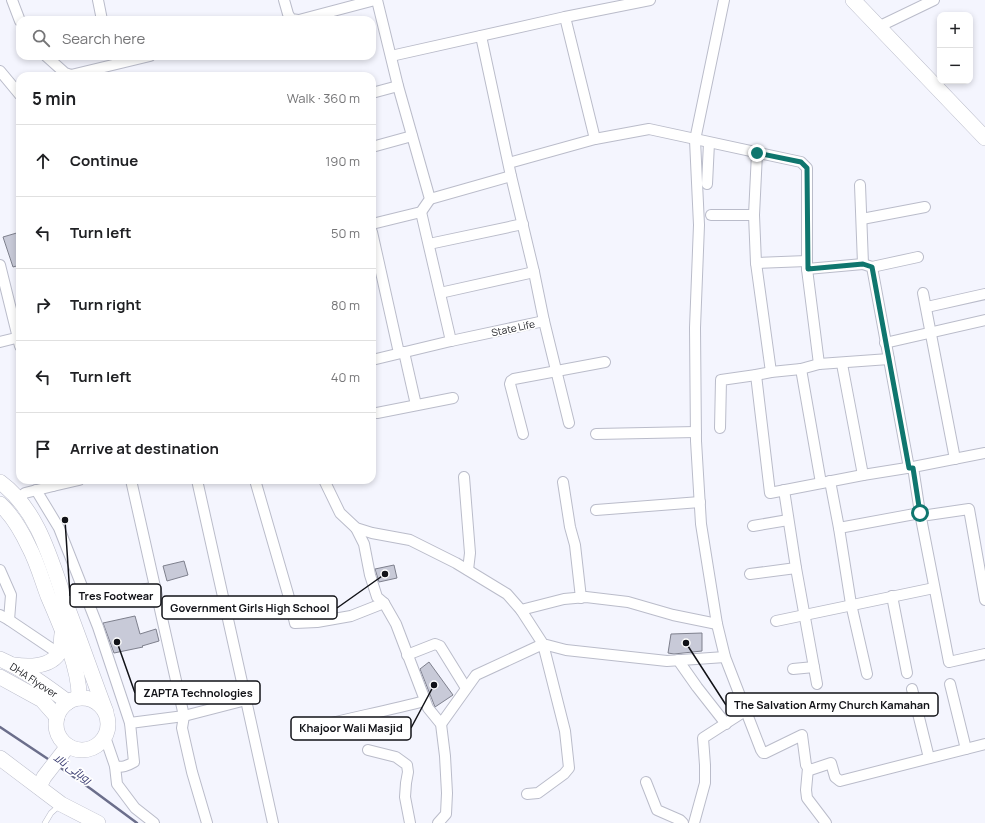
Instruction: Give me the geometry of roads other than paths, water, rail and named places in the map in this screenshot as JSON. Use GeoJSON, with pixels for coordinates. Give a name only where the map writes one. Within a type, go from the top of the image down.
{"type":"FeatureCollection","features":[{"type":"Feature","properties":{"kind":"main road"},"geometry":{"type":"LineString","coordinates":[[853,0],[985,138]]}},
{"type":"Feature","properties":{"kind":"main road"},"geometry":{"type":"LineString","coordinates":[[0,482],[26,508],[42,538],[106,712],[108,729],[105,737],[100,744],[89,750],[76,750],[68,746],[62,741],[58,733],[56,725],[57,717],[62,709],[74,700],[80,688],[77,675],[62,630],[29,547],[7,510],[0,504]]}},
{"type":"Feature","properties":{"kind":"main road"},"geometry":{"type":"LineString","coordinates":[[6,662],[28,667],[38,666],[50,660],[58,653],[61,645],[62,630]]}},
{"type":"Feature","properties":{"kind":"main road","name":"DHA Flyover"},"geometry":{"type":"LineString","coordinates":[[6,662],[74,700]]}},
{"type":"Feature","properties":{"kind":"main road","name":"DHA Flyover"},"geometry":{"type":"LineString","coordinates":[[0,677],[42,700],[57,717]]}},
{"type":"Feature","properties":{"kind":"main road"},"geometry":{"type":"LineString","coordinates":[[74,700],[90,699],[99,704],[106,712]]}},
{"type":"Feature","properties":{"kind":"main road"},"geometry":{"type":"LineString","coordinates":[[41,782],[68,746]]}},
{"type":"Feature","properties":{"kind":"main road"},"geometry":{"type":"LineString","coordinates":[[2,761],[41,782],[61,804],[98,823]]}},
{"type":"Feature","properties":{"kind":"street"},"geometry":{"type":"LineString","coordinates":[[12,0],[18,16]]}},
{"type":"Feature","properties":{"kind":"street"},"geometry":{"type":"LineString","coordinates":[[98,0],[101,16]]}},
{"type":"Feature","properties":{"kind":"street"},"geometry":{"type":"LineString","coordinates":[[284,0],[289,16]]}},
{"type":"Feature","properties":{"kind":"street"},"geometry":{"type":"LineString","coordinates":[[314,16],[376,0],[398,86],[430,199]]}},
{"type":"Feature","properties":{"kind":"street"},"geometry":{"type":"LineString","coordinates":[[391,56],[565,17],[650,0]]}},
{"type":"Feature","properties":{"kind":"street"},"geometry":{"type":"LineString","coordinates":[[724,0],[695,140],[699,226],[695,328],[696,432],[701,524],[716,624],[725,657],[762,753],[765,753],[802,735],[806,765],[808,768],[806,790],[807,798],[826,823]]}},
{"type":"Feature","properties":{"kind":"street"},"geometry":{"type":"LineString","coordinates":[[878,27],[934,0]]}},
{"type":"Feature","properties":{"kind":"street"},"geometry":{"type":"LineString","coordinates":[[565,17],[595,139]]}},
{"type":"Feature","properties":{"kind":"street","name":"State Life"},"geometry":{"type":"LineString","coordinates":[[376,359],[544,321],[481,36]]}},
{"type":"Feature","properties":{"kind":"street"},"geometry":{"type":"LineString","coordinates":[[50,60],[63,72]]}},
{"type":"Feature","properties":{"kind":"street"},"geometry":{"type":"LineString","coordinates":[[80,72],[111,61]]}},
{"type":"Feature","properties":{"kind":"street"},"geometry":{"type":"LineString","coordinates":[[0,71],[16,90]]}},
{"type":"Feature","properties":{"kind":"street"},"geometry":{"type":"LineString","coordinates":[[376,92],[398,86]]}},
{"type":"Feature","properties":{"kind":"street"},"geometry":{"type":"LineString","coordinates":[[509,163],[595,139],[649,129],[801,162],[807,168],[807,265],[819,364]]}},
{"type":"Feature","properties":{"kind":"street"},"geometry":{"type":"LineString","coordinates":[[376,146],[412,136]]}},
{"type":"Feature","properties":{"kind":"street"},"geometry":{"type":"LineString","coordinates":[[707,184],[708,143]]}},
{"type":"Feature","properties":{"kind":"street"},"geometry":{"type":"LineString","coordinates":[[757,153],[754,215],[756,263],[771,372]]}},
{"type":"Feature","properties":{"kind":"street"},"geometry":{"type":"LineString","coordinates":[[376,223],[421,212],[430,199],[511,176]]}},
{"type":"Feature","properties":{"kind":"street"},"geometry":{"type":"LineString","coordinates":[[860,185],[862,218],[868,266],[889,359],[949,662],[985,654]]}},
{"type":"Feature","properties":{"kind":"street"},"geometry":{"type":"LineString","coordinates":[[862,218],[925,206]]}},
{"type":"Feature","properties":{"kind":"street"},"geometry":{"type":"LineString","coordinates":[[421,212],[451,341]]}},
{"type":"Feature","properties":{"kind":"street"},"geometry":{"type":"LineString","coordinates":[[711,215],[754,215]]}},
{"type":"Feature","properties":{"kind":"street"},"geometry":{"type":"LineString","coordinates":[[429,244],[523,224]]}},
{"type":"Feature","properties":{"kind":"street"},"geometry":{"type":"LineString","coordinates":[[376,248],[416,405]]}},
{"type":"Feature","properties":{"kind":"street"},"geometry":{"type":"LineString","coordinates":[[756,263],[868,266],[918,258]]}},
{"type":"Feature","properties":{"kind":"street"},"geometry":{"type":"LineString","coordinates":[[0,265],[16,329]]}},
{"type":"Feature","properties":{"kind":"street"},"geometry":{"type":"LineString","coordinates":[[440,293],[534,272]]}},
{"type":"Feature","properties":{"kind":"street"},"geometry":{"type":"LineString","coordinates":[[923,293],[956,459]]}},
{"type":"Feature","properties":{"kind":"street"},"geometry":{"type":"LineString","coordinates":[[927,307],[985,294]]}},
{"type":"Feature","properties":{"kind":"street"},"geometry":{"type":"LineString","coordinates":[[885,343],[985,320]]}},
{"type":"Feature","properties":{"kind":"street"},"geometry":{"type":"LineString","coordinates":[[544,321],[569,422]]}},
{"type":"Feature","properties":{"kind":"street"},"geometry":{"type":"LineString","coordinates":[[0,342],[16,341]]}},
{"type":"Feature","properties":{"kind":"street"},"geometry":{"type":"LineString","coordinates":[[720,428],[721,380],[801,369],[819,364],[842,364],[889,359]]}},
{"type":"Feature","properties":{"kind":"street"},"geometry":{"type":"LineString","coordinates":[[523,434],[510,384],[511,381],[514,379],[604,362]]}},
{"type":"Feature","properties":{"kind":"street"},"geometry":{"type":"LineString","coordinates":[[842,364],[863,475]]}},
{"type":"Feature","properties":{"kind":"street"},"geometry":{"type":"LineString","coordinates":[[801,369],[825,482],[839,528],[851,604],[867,674]]}},
{"type":"Feature","properties":{"kind":"street"},"geometry":{"type":"LineString","coordinates":[[756,376],[770,493],[863,475],[911,468],[985,453]]}},
{"type":"Feature","properties":{"kind":"street"},"geometry":{"type":"LineString","coordinates":[[377,413],[453,398]]}},
{"type":"Feature","properties":{"kind":"street"},"geometry":{"type":"LineString","coordinates":[[596,434],[696,432]]}},
{"type":"Feature","properties":{"kind":"street"},"geometry":{"type":"LineString","coordinates":[[464,477],[470,553],[468,570]]}},
{"type":"Feature","properties":{"kind":"street"},"geometry":{"type":"LineString","coordinates":[[563,482],[570,527],[575,546],[581,598]]}},
{"type":"Feature","properties":{"kind":"street"},"geometry":{"type":"LineString","coordinates":[[18,499],[25,493],[50,484]]}},
{"type":"Feature","properties":{"kind":"street"},"geometry":{"type":"LineString","coordinates":[[132,484],[184,716],[182,728],[206,823]]}},
{"type":"Feature","properties":{"kind":"street"},"geometry":{"type":"LineString","coordinates":[[198,484],[273,823]]}},
{"type":"Feature","properties":{"kind":"street"},"geometry":{"type":"LineString","coordinates":[[256,484],[295,623],[317,622],[351,616],[384,603]]}},
{"type":"Feature","properties":{"kind":"street"},"geometry":{"type":"LineString","coordinates":[[326,484],[340,512],[356,528],[364,544],[370,575],[377,597],[384,603],[396,624],[428,708],[441,724],[445,756],[447,793],[446,814],[438,823]]}},
{"type":"Feature","properties":{"kind":"street"},"geometry":{"type":"LineString","coordinates":[[36,490],[59,528],[98,627],[130,723],[134,762],[121,767],[115,766]]}},
{"type":"Feature","properties":{"kind":"street"},"geometry":{"type":"LineString","coordinates":[[784,490],[796,568],[817,684]]}},
{"type":"Feature","properties":{"kind":"street"},"geometry":{"type":"LineString","coordinates":[[596,510],[700,502]]}},
{"type":"Feature","properties":{"kind":"street"},"geometry":{"type":"LineString","coordinates":[[839,528],[920,514],[968,508],[985,600]]}},
{"type":"Feature","properties":{"kind":"street"},"geometry":{"type":"LineString","coordinates":[[753,526],[788,520]]}},
{"type":"Feature","properties":{"kind":"street"},"geometry":{"type":"LineString","coordinates":[[356,528],[372,533],[410,540],[456,563],[507,594],[521,610],[543,644],[565,731],[569,768],[564,774],[538,793],[526,794]]}},
{"type":"Feature","properties":{"kind":"street"},"geometry":{"type":"LineString","coordinates":[[750,574],[796,568]]}},
{"type":"Feature","properties":{"kind":"street"},"geometry":{"type":"LineString","coordinates":[[0,570],[10,595],[4,618],[58,653]]}},
{"type":"Feature","properties":{"kind":"street"},"geometry":{"type":"LineString","coordinates":[[88,601],[155,587]]}},
{"type":"Feature","properties":{"kind":"street"},"geometry":{"type":"LineString","coordinates":[[776,621],[851,604],[934,588]]}},
{"type":"Feature","properties":{"kind":"street"},"geometry":{"type":"LineString","coordinates":[[892,596],[907,673]]}},
{"type":"Feature","properties":{"kind":"street"},"geometry":{"type":"LineString","coordinates":[[521,610],[564,599],[581,598],[628,602],[674,615],[716,624]]}},
{"type":"Feature","properties":{"kind":"street"},"geometry":{"type":"LineString","coordinates":[[407,655],[436,644],[440,646],[466,688]]}},
{"type":"Feature","properties":{"kind":"street"},"geometry":{"type":"LineString","coordinates":[[441,724],[476,675],[543,644],[566,650],[667,660],[725,657]]}},
{"type":"Feature","properties":{"kind":"street"},"geometry":{"type":"LineString","coordinates":[[678,660],[696,687],[726,724]]}},
{"type":"Feature","properties":{"kind":"street"},"geometry":{"type":"LineString","coordinates":[[793,669],[814,667]]}},
{"type":"Feature","properties":{"kind":"street"},"geometry":{"type":"LineString","coordinates":[[950,684],[966,749]]}},
{"type":"Feature","properties":{"kind":"street"},"geometry":{"type":"LineString","coordinates":[[912,689],[929,758]]}},
{"type":"Feature","properties":{"kind":"street"},"geometry":{"type":"LineString","coordinates":[[130,723],[184,716],[246,700]]}},
{"type":"Feature","properties":{"kind":"street"},"geometry":{"type":"LineString","coordinates":[[307,729],[425,701]]}},
{"type":"Feature","properties":{"kind":"street"},"geometry":{"type":"LineString","coordinates":[[694,823],[704,783],[705,764],[703,738],[745,711]]}},
{"type":"Feature","properties":{"kind":"street"},"geometry":{"type":"LineString","coordinates":[[105,737],[115,766],[116,784],[136,808],[154,823]]}},
{"type":"Feature","properties":{"kind":"street"},"geometry":{"type":"LineString","coordinates":[[808,768],[810,770],[831,763],[835,777],[840,781],[985,744]]}},
{"type":"Feature","properties":{"kind":"street"},"geometry":{"type":"LineString","coordinates":[[368,750],[396,757],[407,765],[408,772],[405,797],[410,823]]}},
{"type":"Feature","properties":{"kind":"street"},"geometry":{"type":"LineString","coordinates":[[646,782],[658,810],[680,820],[683,823]]}},
{"type":"Feature","properties":{"kind":"lane"},"geometry":{"type":"LineString","coordinates":[[45,823],[51,813],[61,804]]}},
{"type":"Feature","properties":{"kind":"waterway","name":"روہائی نالا"},"geometry":{"type":"LineString","coordinates":[[0,727],[51,761]]}},
{"type":"Feature","properties":{"kind":"waterway","name":"روہائی نالا"},"geometry":{"type":"LineString","coordinates":[[58,766],[137,823]]}},
{"type":"Feature","properties":{"kind":"place","name":"Tres Footwear"},"geometry":{"type":"Point","coordinates":[65,520]}},
{"type":"Feature","properties":{"kind":"place","name":"Government Girls High School"},"geometry":{"type":"Point","coordinates":[385,574]}},
{"type":"Feature","properties":{"kind":"place","name":"ZAPTA Technologies"},"geometry":{"type":"Point","coordinates":[117,642]}},
{"type":"Feature","properties":{"kind":"place","name":"The Salvation Army Church Kamahan"},"geometry":{"type":"Point","coordinates":[686,643]}},
{"type":"Feature","properties":{"kind":"place","name":"Khajoor Wali Masjid"},"geometry":{"type":"Point","coordinates":[434,685]}}]}
